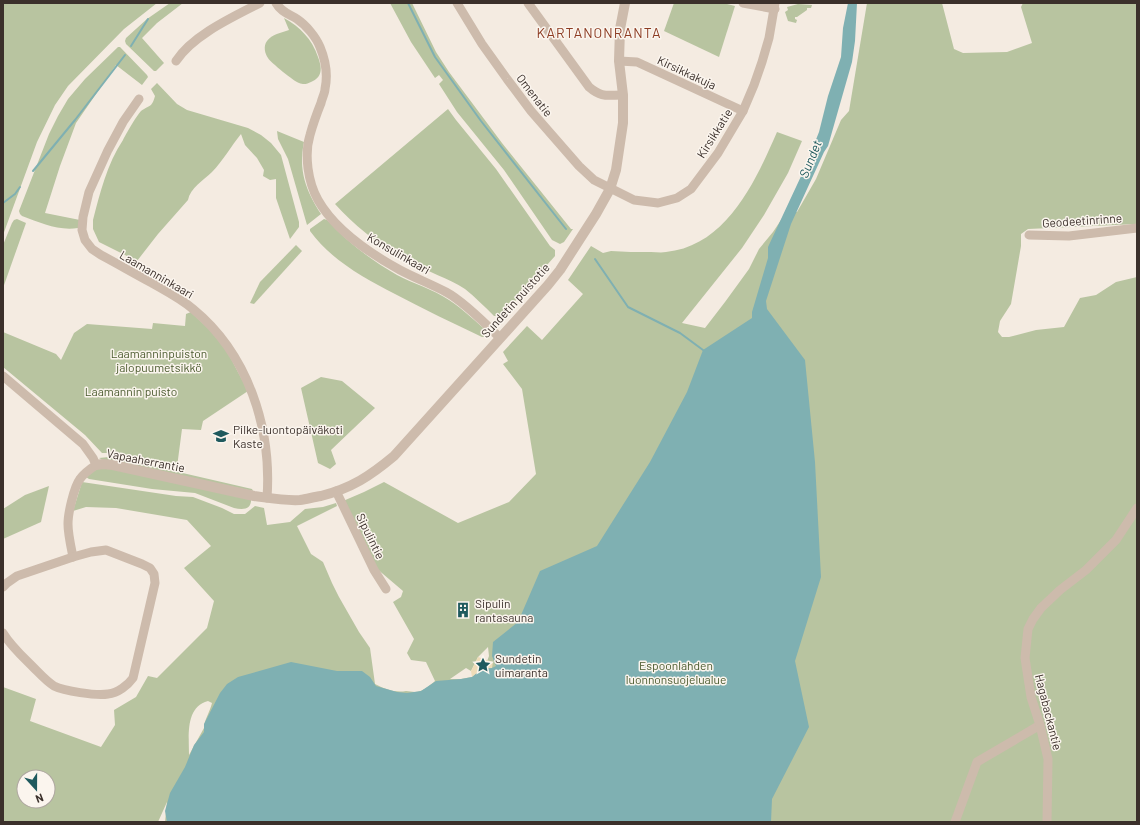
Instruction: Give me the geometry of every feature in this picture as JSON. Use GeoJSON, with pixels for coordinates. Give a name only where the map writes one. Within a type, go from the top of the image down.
{"type":"FeatureCollection","features":[{"type":"Feature","properties":{"kind":"street"},"geometry":{"type":"LineString","coordinates":[[176,61],[187,47],[214,28],[260,3]]}},
{"type":"Feature","properties":{"kind":"street","name":"Konsulinkaari"},"geometry":{"type":"LineString","coordinates":[[276,3],[282,11],[298,20],[310,31],[320,45],[324,56],[326,89],[309,136],[308,164],[311,185],[326,214],[355,241],[370,252],[400,270],[447,293],[499,337]]}},
{"type":"Feature","properties":{"kind":"street","name":"Omenatie"},"geometry":{"type":"LineString","coordinates":[[457,3],[482,44],[531,111],[578,166],[594,180],[610,189]]}},
{"type":"Feature","properties":{"kind":"street"},"geometry":{"type":"LineString","coordinates":[[528,3],[589,87],[597,94],[606,96],[622,95]]}},
{"type":"Feature","properties":{"kind":"street","name":"Sundetin puistotie"},"geometry":{"type":"LineString","coordinates":[[268,498],[302,500],[336,492],[355,484],[378,469],[394,456],[499,337],[528,308],[560,270],[596,214],[610,189],[616,170],[623,123],[619,61],[620,29],[625,3]]}},
{"type":"Feature","properties":{"kind":"street"},"geometry":{"type":"LineString","coordinates":[[743,3],[775,6]]}},
{"type":"Feature","properties":{"kind":"street","name":"Kirsikkatie"},"geometry":{"type":"LineString","coordinates":[[610,189],[634,200],[649,203],[665,202],[683,195],[691,189],[718,153],[743,110],[762,62],[769,38],[775,6]]}},
{"type":"Feature","properties":{"kind":"street","name":"Kirsikkakuja"},"geometry":{"type":"LineString","coordinates":[[619,61],[628,60],[637,62],[743,110]]}},
{"type":"Feature","properties":{"kind":"street","name":"Laamanninkaari"},"geometry":{"type":"LineString","coordinates":[[139,99],[122,122],[89,192],[83,217],[82,230],[85,240],[92,249],[100,255],[163,289],[194,309],[215,331],[232,353],[254,396],[260,418],[267,454],[268,498]]}},
{"type":"Feature","properties":{"kind":"street","name":"Geodeetinrinne"},"geometry":{"type":"LineString","coordinates":[[1030,235],[1069,236],[1137,228]]}},
{"type":"Feature","properties":{"kind":"street"},"geometry":{"type":"LineString","coordinates":[[3,376],[83,444],[96,465]]}},
{"type":"Feature","properties":{"kind":"street","name":"Vapaaherrantie"},"geometry":{"type":"LineString","coordinates":[[73,557],[68,523],[71,505],[80,479],[96,465],[113,465],[268,498]]}},
{"type":"Feature","properties":{"kind":"street","name":"Sipulintie"},"geometry":{"type":"LineString","coordinates":[[336,492],[374,570],[386,589]]}},
{"type":"Feature","properties":{"kind":"street","name":"Hagabackantie"},"geometry":{"type":"LineString","coordinates":[[1046,822],[1048,759],[1040,725],[1031,697],[1025,658],[1028,630],[1033,619],[1041,608],[1060,590],[1086,570],[1116,540],[1137,508]]}},
{"type":"Feature","properties":{"kind":"street"},"geometry":{"type":"LineString","coordinates":[[3,587],[17,576],[73,557],[106,550],[150,568],[154,574],[155,583],[131,681],[120,689],[108,694],[68,691],[47,682],[11,645],[3,633]]}},
{"type":"Feature","properties":{"kind":"street"},"geometry":{"type":"LineString","coordinates":[[955,822],[977,762],[1040,725]]}},
{"type":"Feature","properties":{"kind":"green space"},"geometry":{"type":"Polygon","coordinates":[[[3,3],[157,3],[124,29],[68,86],[55,105],[37,142],[3,235],[3,3]]]}},
{"type":"Feature","properties":{"kind":"green space"},"geometry":{"type":"Polygon","coordinates":[[[170,3],[183,3],[157,23],[142,38],[164,63],[156,71],[154,71],[126,44],[125,41],[126,38],[147,19],[170,3]]]}},
{"type":"Feature","properties":{"kind":"green space"},"geometry":{"type":"Polygon","coordinates":[[[390,3],[412,3],[436,52],[449,72],[502,143],[571,229],[573,229],[564,242],[560,244],[552,240],[504,170],[457,112],[439,84],[443,80],[439,75],[435,78],[411,42],[390,3]]]}},
{"type":"Feature","properties":{"kind":"green space"},"geometry":{"type":"Polygon","coordinates":[[[674,3],[723,3],[735,6],[719,57],[664,31],[674,3]]]}},
{"type":"Feature","properties":{"kind":"green space"},"geometry":{"type":"Polygon","coordinates":[[[867,3],[942,3],[954,49],[963,53],[1007,52],[1032,43],[1021,7],[1023,3],[1137,3],[1137,224],[1028,229],[1021,234],[1021,246],[1011,304],[1000,321],[998,332],[1002,337],[1009,337],[1036,330],[1064,327],[1080,298],[1096,295],[1116,282],[1137,277],[1137,822],[165,822],[167,802],[158,822],[3,822],[3,687],[36,699],[30,721],[101,747],[115,725],[114,710],[136,697],[148,676],[157,678],[207,628],[214,601],[184,568],[211,546],[187,520],[116,508],[86,507],[73,511],[82,482],[176,496],[193,497],[234,514],[245,514],[255,506],[264,508],[267,525],[290,522],[305,509],[323,507],[336,503],[337,506],[297,526],[311,554],[323,562],[339,597],[370,648],[375,684],[394,691],[418,692],[423,690],[435,681],[426,662],[411,660],[407,653],[414,639],[393,602],[401,597],[403,591],[376,568],[343,501],[384,482],[458,523],[509,502],[536,474],[522,389],[503,364],[508,361],[503,352],[527,326],[542,340],[583,294],[568,280],[591,246],[603,253],[611,251],[666,252],[687,247],[706,237],[722,224],[736,208],[749,189],[777,132],[802,141],[788,173],[764,215],[742,248],[682,323],[705,328],[749,269],[759,249],[785,214],[797,212],[816,179],[841,120],[849,111],[867,3]],[[488,647],[478,657],[471,671],[466,668],[450,679],[472,677],[485,667],[489,656],[488,647]],[[208,701],[195,709],[192,716],[189,731],[189,755],[204,728],[212,703],[208,701]]]}},
{"type":"Feature","properties":{"kind":"green space"},"geometry":{"type":"Polygon","coordinates":[[[798,4],[812,5],[811,8],[807,8],[807,10],[795,17],[797,20],[796,23],[788,21],[785,12],[788,10],[787,7],[798,4]]]}},
{"type":"Feature","properties":{"kind":"green space"},"geometry":{"type":"Polygon","coordinates":[[[284,18],[305,34],[318,57],[321,68],[320,75],[315,80],[304,84],[297,82],[273,63],[266,54],[265,45],[269,39],[277,34],[289,30],[284,18]]]}},
{"type":"Feature","properties":{"kind":"green space"},"geometry":{"type":"Polygon","coordinates":[[[118,47],[120,47],[148,77],[142,85],[116,65],[76,123],[45,213],[80,220],[78,228],[71,229],[43,224],[22,216],[19,211],[49,134],[58,116],[68,99],[85,79],[118,47]]]}},
{"type":"Feature","properties":{"kind":"green space"},"geometry":{"type":"Polygon","coordinates":[[[157,83],[177,104],[187,110],[248,128],[261,135],[271,143],[281,155],[299,222],[299,227],[290,239],[276,198],[276,179],[270,180],[263,176],[264,170],[257,158],[245,145],[241,134],[220,163],[194,188],[188,200],[158,234],[137,261],[99,242],[93,229],[93,220],[105,179],[117,149],[134,120],[141,111],[153,103],[155,96],[151,89],[157,83]]]}},
{"type":"Feature","properties":{"kind":"green space"},"geometry":{"type":"Polygon","coordinates":[[[448,109],[496,169],[550,246],[555,250],[555,256],[503,315],[494,316],[465,289],[417,266],[389,250],[361,229],[335,204],[448,109]]]}},
{"type":"Feature","properties":{"kind":"green space"},"geometry":{"type":"Polygon","coordinates":[[[277,131],[304,142],[302,162],[305,180],[311,197],[321,214],[307,225],[288,159],[278,139],[277,131]]]}},
{"type":"Feature","properties":{"kind":"green space"},"geometry":{"type":"Polygon","coordinates":[[[17,219],[26,223],[3,288],[3,245],[12,223],[17,219]]]}},
{"type":"Feature","properties":{"kind":"green space"},"geometry":{"type":"Polygon","coordinates":[[[324,219],[369,257],[397,275],[449,300],[469,315],[488,333],[482,337],[406,300],[349,267],[328,251],[310,231],[310,229],[324,219]]]}},
{"type":"Feature","properties":{"kind":"green space"},"geometry":{"type":"Polygon","coordinates":[[[296,245],[302,251],[254,304],[250,303],[260,282],[296,245]]]}},
{"type":"Feature","properties":{"kind":"green space","name":"Laamannin puisto"},"geometry":{"type":"Polygon","coordinates":[[[191,312],[213,333],[228,353],[248,391],[203,421],[201,430],[182,429],[177,467],[112,453],[102,453],[85,435],[3,367],[3,332],[56,354],[61,360],[74,333],[87,324],[152,329],[153,323],[185,326],[186,314],[191,312]]]}},
{"type":"Feature","properties":{"kind":"green space"},"geometry":{"type":"Polygon","coordinates":[[[321,377],[342,381],[375,408],[331,450],[336,464],[330,469],[318,463],[301,388],[321,377]]]}},
{"type":"Feature","properties":{"kind":"green space"},"geometry":{"type":"Polygon","coordinates":[[[109,457],[252,489],[253,491],[99,458],[109,457]]]}},
{"type":"Feature","properties":{"kind":"green space"},"geometry":{"type":"Polygon","coordinates":[[[103,466],[251,498],[251,502],[248,507],[244,509],[237,509],[195,493],[152,489],[89,479],[86,477],[91,471],[103,466]]]}},
{"type":"Feature","properties":{"kind":"green space"},"geometry":{"type":"Polygon","coordinates":[[[49,486],[41,522],[3,539],[3,509],[25,495],[49,486]]]}},
{"type":"Feature","properties":{"kind":"sand","name":"Sundetin uimaranta"},"geometry":{"type":"Polygon","coordinates":[[[478,657],[493,662],[492,668],[482,669],[472,677],[471,671],[478,657]]]}},
{"type":"Feature","properties":{"kind":"water","name":"Espoonlahden luonnonsuojelualue"},"geometry":{"type":"Polygon","coordinates":[[[848,3],[857,3],[855,41],[852,62],[828,146],[791,224],[766,301],[767,309],[805,360],[815,462],[821,577],[795,661],[809,727],[772,799],[771,822],[167,822],[165,811],[170,793],[185,767],[194,745],[204,732],[204,724],[220,693],[227,684],[238,677],[291,662],[337,671],[362,671],[370,677],[376,686],[397,692],[407,693],[421,691],[436,681],[472,677],[482,669],[496,666],[492,656],[493,642],[518,622],[540,571],[597,546],[650,462],[687,392],[703,350],[752,318],[752,312],[768,258],[768,247],[803,172],[819,132],[828,96],[841,57],[843,28],[848,3]]]}},
{"type":"Feature","properties":{"kind":"waterway"},"geometry":{"type":"LineString","coordinates":[[408,3],[435,57],[481,121],[566,229]]}},
{"type":"Feature","properties":{"kind":"waterway"},"geometry":{"type":"LineString","coordinates":[[131,46],[148,19]]}},
{"type":"Feature","properties":{"kind":"waterway"},"geometry":{"type":"LineString","coordinates":[[33,171],[75,120],[125,55]]}},
{"type":"Feature","properties":{"kind":"waterway"},"geometry":{"type":"LineString","coordinates":[[3,203],[15,194],[20,187]]}},
{"type":"Feature","properties":{"kind":"waterway"},"geometry":{"type":"LineString","coordinates":[[595,259],[628,307],[680,333],[703,350]]}},
{"type":"Feature","properties":{"kind":"place","name":"Pilke-luontopäiväkoti Kaste"},"geometry":{"type":"Point","coordinates":[221,436]}},
{"type":"Feature","properties":{"kind":"place","name":"Sipulin rantasauna"},"geometry":{"type":"Point","coordinates":[463,610]}},
{"type":"Feature","properties":{"kind":"place","name":"Sundetin uimaranta"},"geometry":{"type":"Point","coordinates":[483,665]}},
{"type":"Feature","properties":{"kind":"district","name":"KARTANONRANTA"},"geometry":{"type":"Point","coordinates":[599,32]}},
{"type":"Feature","properties":{"kind":"water label","name":"Sundet"},"geometry":{"type":"Point","coordinates":[810,159]}},
{"type":"Feature","properties":{"kind":"park label","name":"Laamanninpuiston jalopuumetsikkö"},"geometry":{"type":"Point","coordinates":[159,360]}}]}
